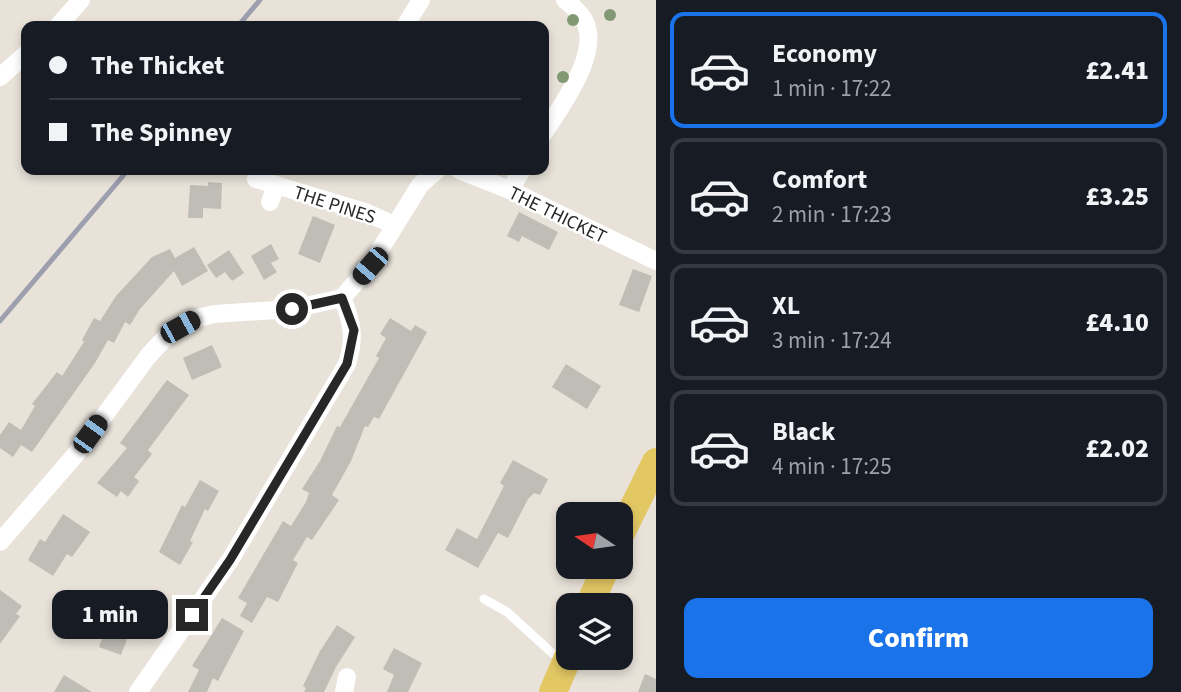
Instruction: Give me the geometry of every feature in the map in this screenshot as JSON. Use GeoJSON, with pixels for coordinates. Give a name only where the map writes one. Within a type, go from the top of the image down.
{"type":"FeatureCollection","features":[{"type":"Feature","properties":{"kind":"main road"},"geometry":{"type":"LineString","coordinates":[[634,507],[656,462]]}},
{"type":"Feature","properties":{"kind":"main road"},"geometry":{"type":"LineString","coordinates":[[553,692],[563,670]]}},
{"type":"Feature","properties":{"kind":"street"},"geometry":{"type":"LineString","coordinates":[[62,21],[80,0]]}},
{"type":"Feature","properties":{"kind":"street"},"geometry":{"type":"LineString","coordinates":[[408,21],[421,0]]}},
{"type":"Feature","properties":{"kind":"street"},"geometry":{"type":"LineString","coordinates":[[549,124],[585,61],[588,34],[584,20],[565,0]]}},
{"type":"Feature","properties":{"kind":"street"},"geometry":{"type":"LineString","coordinates":[[0,77],[21,58]]}},
{"type":"Feature","properties":{"kind":"street"},"geometry":{"type":"LineString","coordinates":[[0,542],[76,454],[149,355],[180,327],[194,319],[214,314],[292,309],[342,298],[370,266],[420,185],[431,175]]}},
{"type":"Feature","properties":{"kind":"street","name":"THE THICKET"},"geometry":{"type":"LineString","coordinates":[[472,175],[510,190],[656,261]]}},
{"type":"Feature","properties":{"kind":"street"},"geometry":{"type":"LineString","coordinates":[[510,190],[519,175]]}},
{"type":"Feature","properties":{"kind":"street","name":"THE PINES"},"geometry":{"type":"LineString","coordinates":[[256,179],[273,194],[365,212],[394,225]]}},
{"type":"Feature","properties":{"kind":"street"},"geometry":{"type":"LineString","coordinates":[[138,692],[230,560],[347,364],[354,330],[342,298]]}},
{"type":"Feature","properties":{"kind":"lane"},"geometry":{"type":"LineString","coordinates":[[484,599],[507,612],[556,651]]}},
{"type":"Feature","properties":{"kind":"building"},"geometry":{"type":"Polygon","coordinates":[[[208,182],[222,183],[221,209],[203,208],[203,218],[188,218],[190,185],[208,186],[208,182]]]}},
{"type":"Feature","properties":{"kind":"building"},"geometry":{"type":"Polygon","coordinates":[[[519,212],[558,232],[549,250],[522,236],[519,242],[507,236],[519,212]]]}},
{"type":"Feature","properties":{"kind":"building"},"geometry":{"type":"Polygon","coordinates":[[[313,216],[335,225],[320,263],[298,254],[313,216]]]}},
{"type":"Feature","properties":{"kind":"building"},"geometry":{"type":"Polygon","coordinates":[[[271,244],[279,259],[271,263],[277,272],[264,280],[251,256],[271,244]]]}},
{"type":"Feature","properties":{"kind":"building"},"geometry":{"type":"Polygon","coordinates":[[[194,247],[208,271],[182,286],[174,271],[140,309],[130,325],[125,322],[114,343],[108,340],[95,363],[32,452],[21,445],[13,457],[0,448],[0,435],[9,422],[21,430],[35,406],[32,404],[57,372],[62,376],[84,342],[82,340],[94,318],[100,321],[116,296],[152,257],[170,249],[175,258],[194,247]]]}},
{"type":"Feature","properties":{"kind":"building"},"geometry":{"type":"Polygon","coordinates":[[[229,250],[244,273],[232,281],[225,272],[216,278],[207,265],[229,250]]]}},
{"type":"Feature","properties":{"kind":"building"},"geometry":{"type":"Polygon","coordinates":[[[633,269],[652,276],[639,312],[619,305],[633,269]]]}},
{"type":"Feature","properties":{"kind":"building"},"geometry":{"type":"Polygon","coordinates":[[[390,318],[411,331],[415,325],[427,332],[379,419],[374,417],[368,427],[365,426],[351,461],[332,495],[339,500],[312,540],[307,537],[293,560],[298,563],[278,602],[267,597],[252,623],[240,616],[247,603],[238,598],[283,521],[291,526],[306,502],[309,493],[302,489],[379,358],[376,356],[386,338],[380,334],[390,318]]]}},
{"type":"Feature","properties":{"kind":"building"},"geometry":{"type":"Polygon","coordinates":[[[212,345],[222,367],[192,380],[183,358],[212,345]]]}},
{"type":"Feature","properties":{"kind":"building"},"geometry":{"type":"Polygon","coordinates":[[[566,364],[601,386],[587,409],[552,387],[566,364]]]}},
{"type":"Feature","properties":{"kind":"building"},"geometry":{"type":"Polygon","coordinates":[[[167,380],[189,395],[148,450],[152,454],[134,477],[139,481],[128,497],[121,491],[117,497],[97,483],[127,448],[120,443],[167,380]]]}},
{"type":"Feature","properties":{"kind":"building"},"geometry":{"type":"Polygon","coordinates":[[[513,460],[548,479],[540,495],[534,493],[528,499],[508,538],[498,533],[478,568],[445,550],[457,528],[477,539],[504,486],[500,483],[513,460]]]}},
{"type":"Feature","properties":{"kind":"building"},"geometry":{"type":"Polygon","coordinates":[[[200,480],[219,491],[208,511],[205,509],[190,541],[193,542],[180,565],[159,552],[182,505],[185,507],[200,480]]]}},
{"type":"Feature","properties":{"kind":"building"},"geometry":{"type":"Polygon","coordinates":[[[63,514],[90,532],[72,557],[67,554],[53,576],[28,560],[40,539],[45,542],[63,514]]]}},
{"type":"Feature","properties":{"kind":"building"},"geometry":{"type":"Polygon","coordinates":[[[0,590],[22,606],[16,614],[20,616],[0,644],[0,590]]]}},
{"type":"Feature","properties":{"kind":"building"},"geometry":{"type":"Polygon","coordinates":[[[133,592],[143,597],[121,655],[99,647],[108,623],[115,626],[133,592]]]}},
{"type":"Feature","properties":{"kind":"building"},"geometry":{"type":"Polygon","coordinates":[[[222,618],[244,631],[218,681],[213,678],[207,692],[188,692],[199,670],[192,666],[222,618]]]}},
{"type":"Feature","properties":{"kind":"building"},"geometry":{"type":"Polygon","coordinates":[[[337,625],[355,637],[324,692],[304,692],[306,688],[303,686],[320,651],[337,625]]]}},
{"type":"Feature","properties":{"kind":"building"},"geometry":{"type":"Polygon","coordinates":[[[394,648],[422,663],[408,692],[387,692],[394,675],[383,669],[394,648]]]}},
{"type":"Feature","properties":{"kind":"building"},"geometry":{"type":"Polygon","coordinates":[[[645,674],[656,679],[656,692],[638,692],[645,674]]]}},
{"type":"Feature","properties":{"kind":"building"},"geometry":{"type":"Polygon","coordinates":[[[64,675],[92,692],[54,692],[64,675]]]}},
{"type":"Feature","properties":{"kind":"railway"},"geometry":{"type":"LineString","coordinates":[[242,21],[260,0]]}},
{"type":"Feature","properties":{"kind":"railway"},"geometry":{"type":"LineString","coordinates":[[0,321],[124,175]]}},
{"type":"Feature","properties":{"kind":"route"},"geometry":{"type":"LineString","coordinates":[[192,615],[230,560],[347,364],[354,330],[342,298],[292,309]]}}]}
